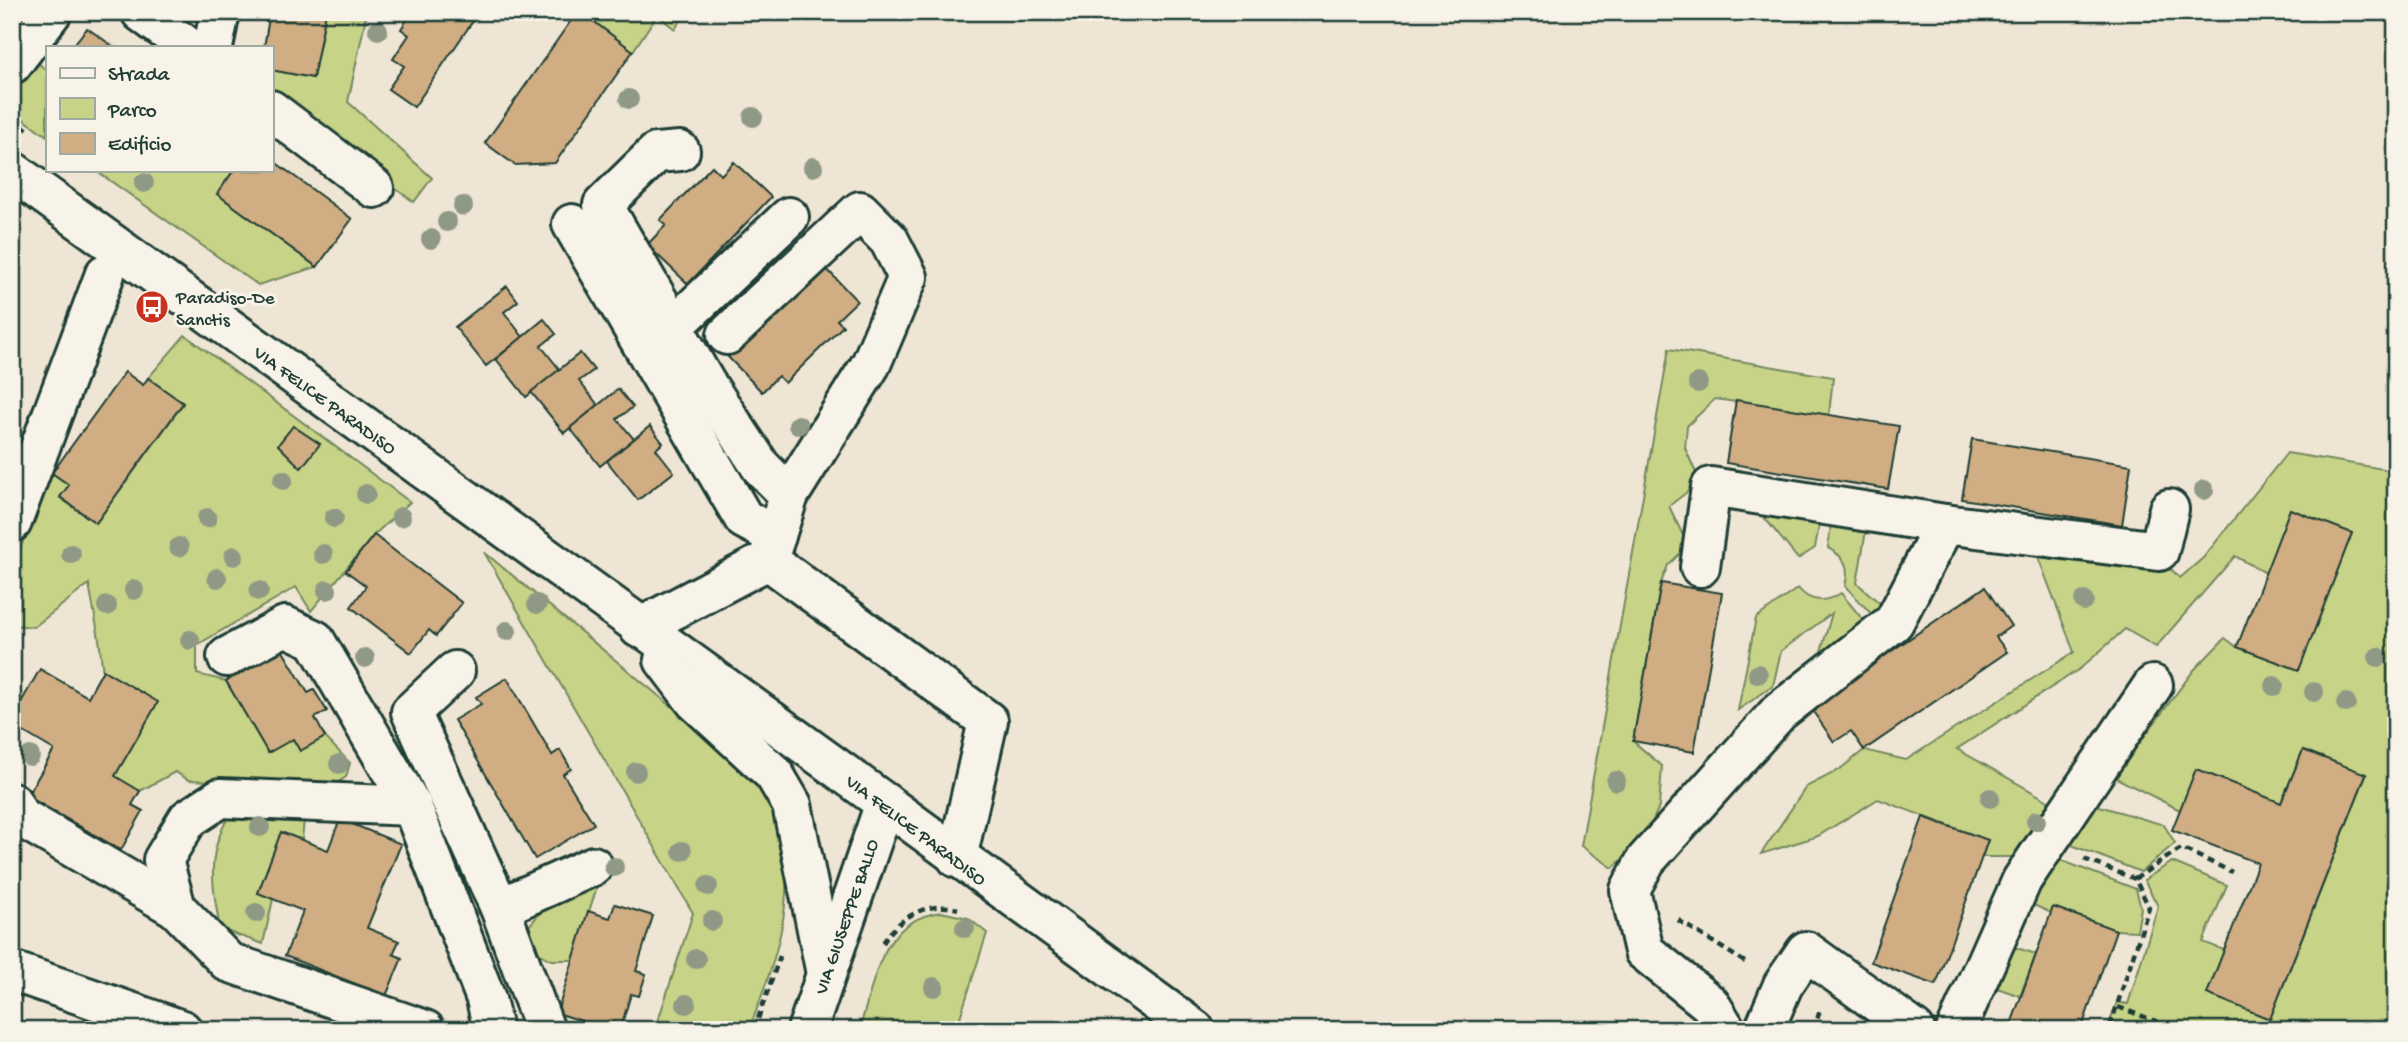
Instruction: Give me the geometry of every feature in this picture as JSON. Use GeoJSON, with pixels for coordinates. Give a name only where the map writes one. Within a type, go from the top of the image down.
{"type":"FeatureCollection","features":[{"type":"Feature","properties":{"kind":"main road"},"geometry":{"type":"LineString","coordinates":[[12,64],[52,12]]}},
{"type":"Feature","properties":{"kind":"main road"},"geometry":{"type":"LineString","coordinates":[[141,12],[187,46]]}},
{"type":"Feature","properties":{"kind":"main road"},"geometry":{"type":"LineString","coordinates":[[213,46],[220,12]]}},
{"type":"Feature","properties":{"kind":"main road"},"geometry":{"type":"LineString","coordinates":[[273,112],[374,188]]}},
{"type":"Feature","properties":{"kind":"main road"},"geometry":{"type":"LineString","coordinates":[[680,151],[656,153],[603,205],[705,382],[754,456],[789,495]]}},
{"type":"Feature","properties":{"kind":"main road","name":"VIA FELICE PARADISO"},"geometry":{"type":"LineString","coordinates":[[12,171],[1195,1030]]}},
{"type":"Feature","properties":{"kind":"main road"},"geometry":{"type":"LineString","coordinates":[[639,628],[772,548],[789,495],[871,364],[908,277],[889,240],[860,211],[727,335]]}},
{"type":"Feature","properties":{"kind":"main road"},"geometry":{"type":"LineString","coordinates":[[674,326],[789,217]]}},
{"type":"Feature","properties":{"kind":"main road"},"geometry":{"type":"LineString","coordinates":[[572,224],[744,519],[772,548],[988,720],[957,858]]}},
{"type":"Feature","properties":{"kind":"main road"},"geometry":{"type":"LineString","coordinates":[[12,522],[105,274]]}},
{"type":"Feature","properties":{"kind":"main road"},"geometry":{"type":"LineString","coordinates":[[1700,567],[1712,487],[1945,524],[2159,551],[2169,509]]}},
{"type":"Feature","properties":{"kind":"main road"},"geometry":{"type":"LineString","coordinates":[[1726,1030],[1710,1004],[1644,951],[1630,890],[1646,860],[1779,712],[1894,622],[1945,524]]}},
{"type":"Feature","properties":{"kind":"main road"},"geometry":{"type":"LineString","coordinates":[[227,657],[285,626],[314,640],[412,806],[486,999],[492,1030]]}},
{"type":"Feature","properties":{"kind":"main road","name":"VIA FELICE PARADISO"},"geometry":{"type":"LineString","coordinates":[[639,628],[695,701],[775,774],[792,805],[825,969]]}},
{"type":"Feature","properties":{"kind":"main road"},"geometry":{"type":"LineString","coordinates":[[455,671],[411,712],[500,908],[545,1030]]}},
{"type":"Feature","properties":{"kind":"main road"},"geometry":{"type":"LineString","coordinates":[[1956,1030],[2022,880],[2153,685]]}},
{"type":"Feature","properties":{"kind":"main road"},"geometry":{"type":"LineString","coordinates":[[176,908],[163,860],[188,819],[220,798],[412,806]]}},
{"type":"Feature","properties":{"kind":"main road"},"geometry":{"type":"LineString","coordinates":[[12,802],[19,816],[176,908],[228,962],[425,1030]]}},
{"type":"Feature","properties":{"kind":"main road","name":"VIA GIUSEPPE BALLO"},"geometry":{"type":"LineString","coordinates":[[807,1030],[825,969],[885,803]]}},
{"type":"Feature","properties":{"kind":"main road"},"geometry":{"type":"LineString","coordinates":[[500,908],[593,866]]}},
{"type":"Feature","properties":{"kind":"main road"},"geometry":{"type":"LineString","coordinates":[[1764,1030],[1783,985],[1807,951],[1915,1030]]}},
{"type":"Feature","properties":{"kind":"main road"},"geometry":{"type":"LineString","coordinates":[[12,971],[181,1030]]}},
{"type":"Feature","properties":{"kind":"path"},"geometry":{"type":"LineString","coordinates":[[2047,844],[2134,879],[2149,907],[2109,1030]]}},
{"type":"Feature","properties":{"kind":"path"},"geometry":{"type":"LineString","coordinates":[[2134,879],[2182,848],[2232,872]]}},
{"type":"Feature","properties":{"kind":"path"},"geometry":{"type":"LineString","coordinates":[[1630,890],[1820,1010],[1814,1030]]}},
{"type":"Feature","properties":{"kind":"path"},"geometry":{"type":"LineString","coordinates":[[880,948],[895,925],[912,913],[951,907],[961,910]]}},
{"type":"Feature","properties":{"kind":"path"},"geometry":{"type":"LineString","coordinates":[[754,1030],[784,943]]}},
{"type":"Feature","properties":{"kind":"path"},"geometry":{"type":"LineString","coordinates":[[2118,1007],[2180,1030]]}},
{"type":"Feature","properties":{"kind":"green space"},"geometry":{"type":"Polygon","coordinates":[[[326,12],[367,12],[348,102],[432,178],[414,202],[273,99],[273,70],[313,78],[326,12]]]}},
{"type":"Feature","properties":{"kind":"green space"},"geometry":{"type":"Polygon","coordinates":[[[581,12],[686,12],[675,29],[657,15],[633,51],[581,12]]]}},
{"type":"Feature","properties":{"kind":"green space"},"geometry":{"type":"Polygon","coordinates":[[[35,60],[46,70],[46,135],[12,111],[12,88],[35,60]]]}},
{"type":"Feature","properties":{"kind":"green space"},"geometry":{"type":"Polygon","coordinates":[[[98,172],[233,172],[217,194],[317,267],[258,285],[98,172]]]}},
{"type":"Feature","properties":{"kind":"green space"},"geometry":{"type":"Polygon","coordinates":[[[185,335],[410,502],[374,535],[311,611],[296,587],[197,645],[197,674],[226,681],[268,753],[293,739],[300,751],[325,737],[350,763],[346,777],[330,787],[189,780],[175,772],[140,791],[115,776],[99,639],[89,584],[34,627],[12,625],[12,569],[52,473],[69,485],[60,498],[96,523],[183,404],[148,378],[185,335]],[[293,426],[278,445],[302,467],[320,444],[293,426]]]}},
{"type":"Feature","properties":{"kind":"green space"},"geometry":{"type":"Polygon","coordinates":[[[1669,349],[1833,377],[1829,415],[1715,399],[1687,426],[1685,448],[1700,482],[1669,506],[1688,546],[1668,565],[1661,583],[1633,741],[1662,766],[1659,807],[1645,838],[1613,868],[1581,846],[1669,349]]]}},
{"type":"Feature","properties":{"kind":"green space"},"geometry":{"type":"Polygon","coordinates":[[[2287,453],[2396,471],[2396,1030],[2107,1030],[2117,1002],[2128,1004],[2158,906],[2144,880],[2172,862],[2227,885],[2203,942],[2224,950],[2207,994],[2270,1019],[2366,775],[2303,750],[2281,803],[2196,769],[2180,810],[2114,777],[2194,670],[2225,638],[2237,647],[2299,670],[2352,533],[2290,509],[2266,573],[2235,556],[2156,647],[2125,629],[2081,668],[1957,749],[2057,806],[2016,857],[1982,857],[1988,840],[1878,799],[1818,836],[1761,854],[1806,787],[1839,770],[1864,750],[1906,760],[2074,652],[2037,554],[2172,570],[2180,578],[2203,558],[2287,453]]]}},
{"type":"Feature","properties":{"kind":"green space"},"geometry":{"type":"Polygon","coordinates":[[[1759,511],[1820,520],[1815,548],[1798,559],[1759,511]]]}},
{"type":"Feature","properties":{"kind":"green space"},"geometry":{"type":"Polygon","coordinates":[[[1831,523],[1867,525],[1857,583],[1883,606],[1879,622],[1845,586],[1847,568],[1843,559],[1828,548],[1831,523]]]}},
{"type":"Feature","properties":{"kind":"green space"},"geometry":{"type":"Polygon","coordinates":[[[484,552],[761,780],[775,813],[783,845],[785,906],[772,966],[749,1030],[655,1030],[693,913],[484,552]]]}},
{"type":"Feature","properties":{"kind":"green space"},"geometry":{"type":"Polygon","coordinates":[[[1798,588],[1808,597],[1818,600],[1829,599],[1841,593],[1869,627],[1818,662],[1832,613],[1781,651],[1773,686],[1738,710],[1756,618],[1798,588]]]}},
{"type":"Feature","properties":{"kind":"green space"},"geometry":{"type":"Polygon","coordinates":[[[2096,805],[2164,825],[2175,843],[2141,872],[2069,844],[2096,805]]]}},
{"type":"Feature","properties":{"kind":"green space"},"geometry":{"type":"Polygon","coordinates":[[[233,810],[305,810],[302,840],[281,832],[258,893],[273,899],[263,944],[220,929],[213,882],[214,854],[224,825],[233,810]]]}},
{"type":"Feature","properties":{"kind":"green space"},"geometry":{"type":"Polygon","coordinates":[[[2060,860],[2136,889],[2141,908],[2137,931],[2116,930],[2053,907],[2051,913],[2027,902],[2060,860]]]}},
{"type":"Feature","properties":{"kind":"green space"},"geometry":{"type":"Polygon","coordinates":[[[599,881],[573,960],[551,960],[529,948],[524,932],[544,908],[599,881]]]}},
{"type":"Feature","properties":{"kind":"green space"},"geometry":{"type":"Polygon","coordinates":[[[941,912],[968,918],[987,933],[956,1030],[859,1030],[876,973],[892,940],[904,927],[920,918],[941,912]]]}},
{"type":"Feature","properties":{"kind":"green space"},"geometry":{"type":"Polygon","coordinates":[[[2010,946],[2036,954],[2020,996],[1994,987],[2010,946]]]}},
{"type":"Feature","properties":{"kind":"building"},"geometry":{"type":"Polygon","coordinates":[[[270,12],[326,12],[313,78],[273,70],[273,46],[264,46],[270,12]]]}},
{"type":"Feature","properties":{"kind":"building"},"geometry":{"type":"Polygon","coordinates":[[[412,12],[479,12],[414,107],[388,89],[404,66],[393,59],[409,35],[401,29],[412,12]]]}},
{"type":"Feature","properties":{"kind":"building"},"geometry":{"type":"Polygon","coordinates":[[[577,12],[581,12],[633,51],[555,163],[515,165],[485,143],[577,12]]]}},
{"type":"Feature","properties":{"kind":"building"},"geometry":{"type":"Polygon","coordinates":[[[87,28],[113,46],[73,46],[87,28]]]}},
{"type":"Feature","properties":{"kind":"building"},"geometry":{"type":"Polygon","coordinates":[[[273,160],[352,219],[317,267],[217,194],[233,172],[273,172],[273,160]]]}},
{"type":"Feature","properties":{"kind":"building"},"geometry":{"type":"Polygon","coordinates":[[[734,162],[771,197],[688,284],[647,245],[666,225],[660,220],[712,166],[721,175],[734,162]]]}},
{"type":"Feature","properties":{"kind":"building"},"geometry":{"type":"Polygon","coordinates":[[[822,264],[857,301],[837,320],[843,326],[785,383],[778,376],[762,392],[728,357],[822,264]]]}},
{"type":"Feature","properties":{"kind":"building"},"geometry":{"type":"Polygon","coordinates":[[[507,286],[518,301],[504,312],[523,337],[486,366],[455,327],[507,286]]]}},
{"type":"Feature","properties":{"kind":"building"},"geometry":{"type":"Polygon","coordinates":[[[544,319],[556,334],[541,346],[560,370],[526,397],[496,359],[544,319]]]}},
{"type":"Feature","properties":{"kind":"building"},"geometry":{"type":"Polygon","coordinates":[[[580,353],[594,370],[579,381],[598,405],[564,433],[531,392],[580,353]]]}},
{"type":"Feature","properties":{"kind":"building"},"geometry":{"type":"Polygon","coordinates":[[[125,372],[143,385],[148,378],[183,403],[96,523],[60,497],[69,485],[52,473],[125,372]]]}},
{"type":"Feature","properties":{"kind":"building"},"geometry":{"type":"Polygon","coordinates":[[[618,389],[633,407],[617,419],[634,439],[600,466],[570,428],[618,389]]]}},
{"type":"Feature","properties":{"kind":"building"},"geometry":{"type":"Polygon","coordinates":[[[1736,400],[1899,426],[1888,489],[1726,463],[1736,400]]]}},
{"type":"Feature","properties":{"kind":"building"},"geometry":{"type":"Polygon","coordinates":[[[293,426],[320,444],[301,468],[278,445],[293,426]]]}},
{"type":"Feature","properties":{"kind":"building"},"geometry":{"type":"Polygon","coordinates":[[[650,426],[663,443],[656,449],[674,472],[638,500],[607,461],[650,426]]]}},
{"type":"Feature","properties":{"kind":"building"},"geometry":{"type":"Polygon","coordinates":[[[1972,439],[2131,465],[2122,525],[1962,499],[1972,439]]]}},
{"type":"Feature","properties":{"kind":"building"},"geometry":{"type":"Polygon","coordinates":[[[2290,509],[2352,533],[2299,670],[2237,647],[2290,509]]]}},
{"type":"Feature","properties":{"kind":"building"},"geometry":{"type":"Polygon","coordinates":[[[374,535],[462,603],[436,636],[429,630],[411,653],[351,607],[366,586],[346,571],[374,535]]]}},
{"type":"Feature","properties":{"kind":"building"},"geometry":{"type":"Polygon","coordinates":[[[1661,583],[1722,593],[1694,752],[1633,741],[1661,583]]]}},
{"type":"Feature","properties":{"kind":"building"},"geometry":{"type":"Polygon","coordinates":[[[1985,587],[2011,626],[1996,637],[2007,652],[1864,750],[1851,731],[1834,742],[1810,707],[1985,587]]]}},
{"type":"Feature","properties":{"kind":"building"},"geometry":{"type":"Polygon","coordinates":[[[281,648],[308,693],[314,690],[327,711],[315,718],[325,737],[300,751],[293,739],[268,753],[226,681],[281,648]]]}},
{"type":"Feature","properties":{"kind":"building"},"geometry":{"type":"Polygon","coordinates":[[[40,669],[88,697],[103,670],[158,702],[115,776],[140,791],[132,805],[143,811],[121,850],[27,796],[54,750],[12,725],[12,718],[40,669]]]}},
{"type":"Feature","properties":{"kind":"building"},"geometry":{"type":"Polygon","coordinates":[[[507,678],[552,755],[560,750],[571,769],[563,774],[594,824],[535,859],[454,720],[481,704],[476,697],[507,678]]]}},
{"type":"Feature","properties":{"kind":"building"},"geometry":{"type":"Polygon","coordinates":[[[2303,750],[2366,774],[2270,1019],[2207,994],[2258,863],[2172,830],[2196,769],[2281,803],[2303,750]]]}},
{"type":"Feature","properties":{"kind":"building"},"geometry":{"type":"Polygon","coordinates":[[[1923,817],[1988,840],[1936,985],[1871,962],[1923,817]]]}},
{"type":"Feature","properties":{"kind":"building"},"geometry":{"type":"Polygon","coordinates":[[[340,819],[401,844],[367,928],[399,941],[393,954],[402,958],[386,996],[285,956],[303,911],[258,893],[281,832],[328,850],[340,819]]]}},
{"type":"Feature","properties":{"kind":"building"},"geometry":{"type":"Polygon","coordinates":[[[615,904],[653,916],[636,971],[646,974],[639,996],[631,994],[620,1030],[579,1030],[582,1021],[557,1013],[588,911],[610,918],[615,904]]]}},
{"type":"Feature","properties":{"kind":"building"},"geometry":{"type":"Polygon","coordinates":[[[2053,907],[2116,930],[2081,1030],[2009,1030],[2053,907]]]}},
{"type":"Feature","properties":{"kind":"place","name":"Paradiso-De Sanctis"},"geometry":{"type":"Point","coordinates":[152,307]}}]}
